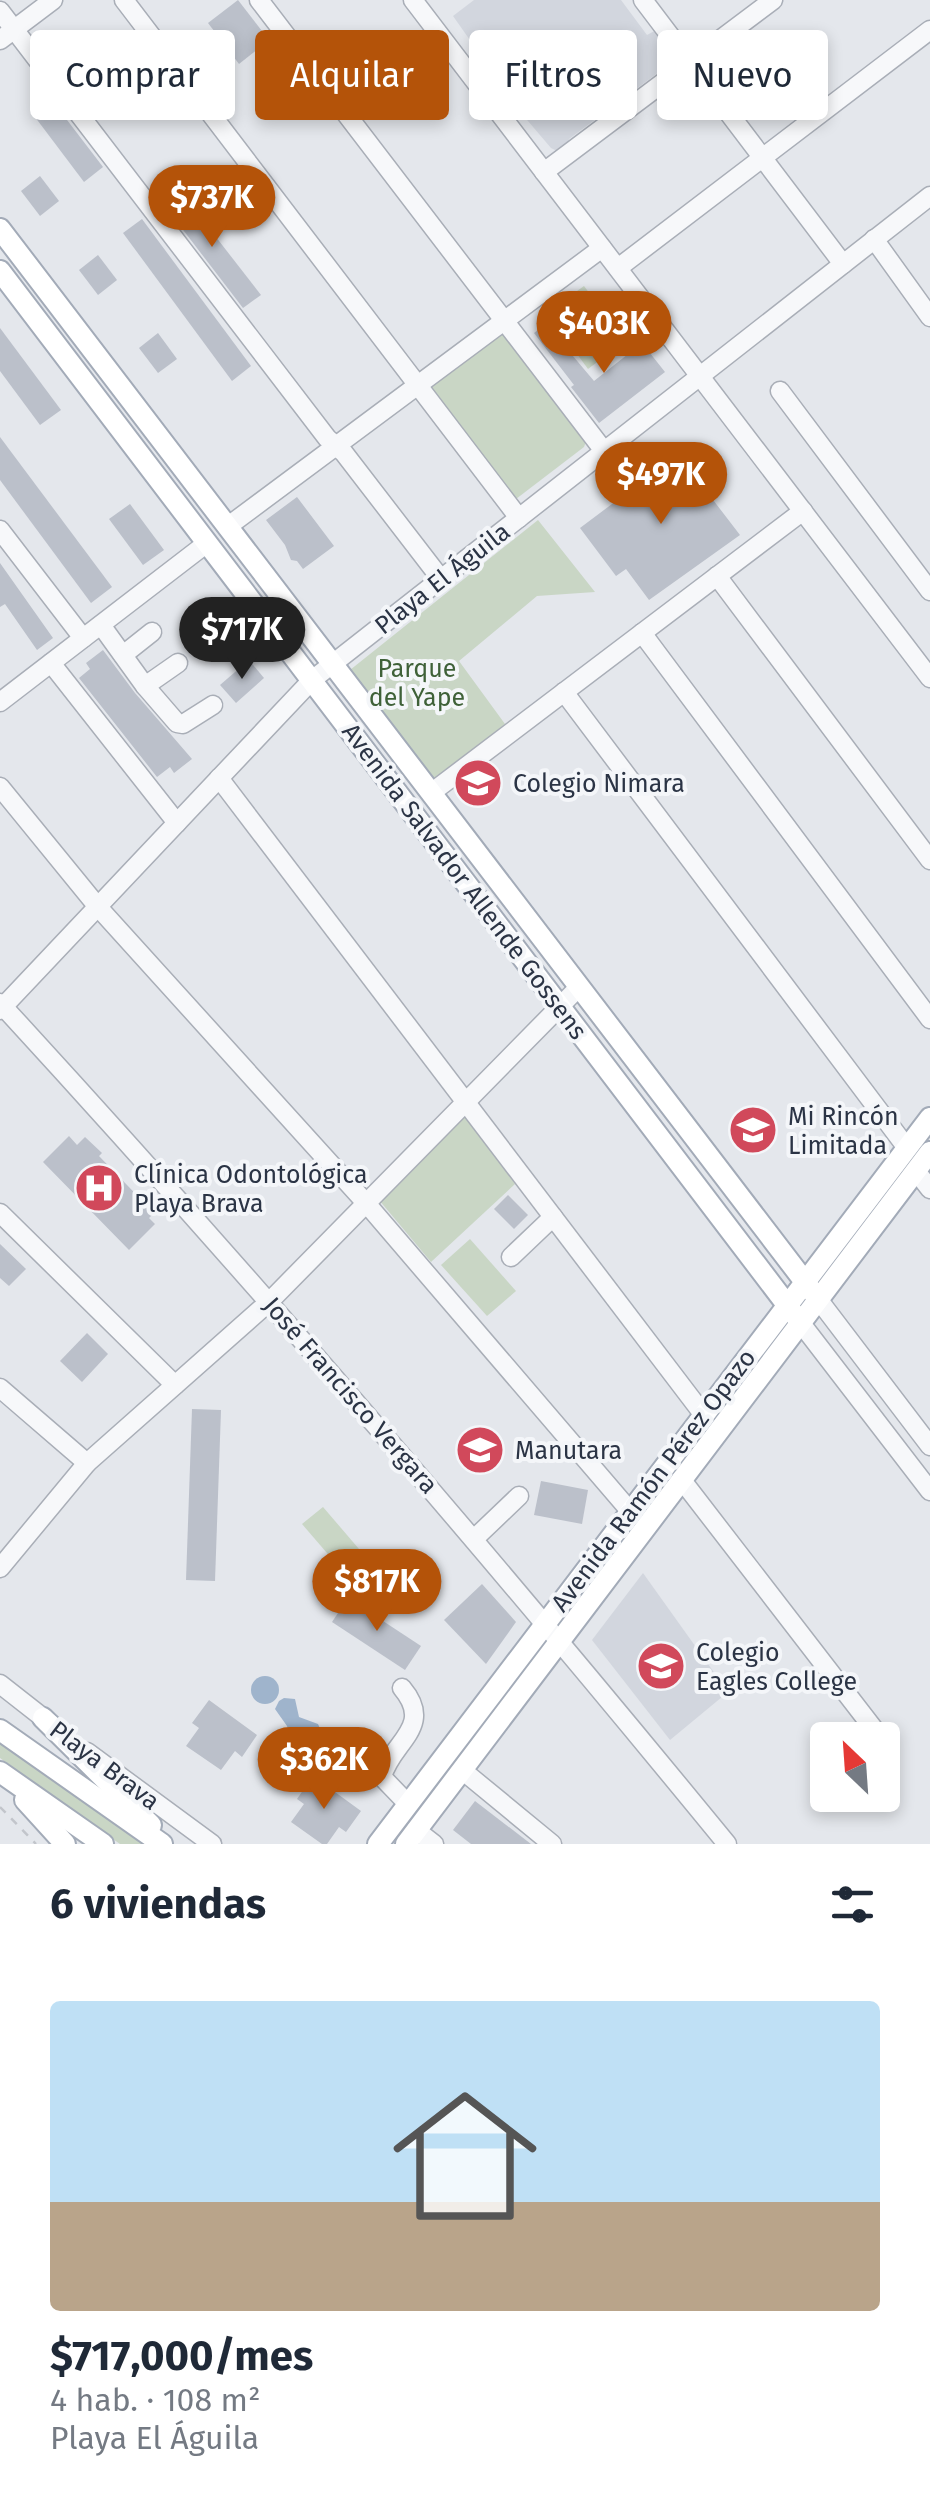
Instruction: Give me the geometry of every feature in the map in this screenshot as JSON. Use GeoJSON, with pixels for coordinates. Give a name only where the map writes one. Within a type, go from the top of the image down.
{"type":"FeatureCollection","features":[{"type":"Feature","properties":{"kind":"main road","name":"Avenida Salvador Allende Gossens"},"geometry":{"type":"LineString","coordinates":[[0,229],[811,1290]]}},
{"type":"Feature","properties":{"kind":"main road","name":"Avenida Salvador Allende Gossens"},"geometry":{"type":"LineString","coordinates":[[0,271],[794,1313]]}},
{"type":"Feature","properties":{"kind":"main road","name":"Avenida Ramón Pérez Opazo"},"geometry":{"type":"LineString","coordinates":[[411,1837],[681,1480],[930,1118]]}},
{"type":"Feature","properties":{"kind":"main road","name":"Avenida Ramón Pérez Opazo"},"geometry":{"type":"LineString","coordinates":[[811,1290],[930,1152]]}},
{"type":"Feature","properties":{"kind":"main road","name":"Avenida Ramón Pérez Opazo"},"geometry":{"type":"LineString","coordinates":[[378,1844],[704,1414],[794,1313]]}},
{"type":"Feature","properties":{"kind":"main road"},"geometry":{"type":"LineString","coordinates":[[44,1718],[166,1844]]}},
{"type":"Feature","properties":{"kind":"main road"},"geometry":{"type":"LineString","coordinates":[[0,1730],[166,1844]]}},
{"type":"Feature","properties":{"kind":"main road"},"geometry":{"type":"LineString","coordinates":[[0,1772],[65,1844]]}},
{"type":"Feature","properties":{"kind":"main road"},"geometry":{"type":"LineString","coordinates":[[0,1772],[103,1844]]}},
{"type":"Feature","properties":{"kind":"street"},"geometry":{"type":"LineString","coordinates":[[7,35],[53,0]]}},
{"type":"Feature","properties":{"kind":"street"},"geometry":{"type":"LineString","coordinates":[[124,0],[519,518]]}},
{"type":"Feature","properties":{"kind":"street"},"geometry":{"type":"LineString","coordinates":[[259,0],[604,451]]}},
{"type":"Feature","properties":{"kind":"street"},"geometry":{"type":"LineString","coordinates":[[414,0],[930,678]]}},
{"type":"Feature","properties":{"kind":"street"},"geometry":{"type":"LineString","coordinates":[[643,0],[666,30]]}},
{"type":"Feature","properties":{"kind":"street"},"geometry":{"type":"LineString","coordinates":[[733,30],[773,0]]}},
{"type":"Feature","properties":{"kind":"street"},"geometry":{"type":"LineString","coordinates":[[0,10],[7,35],[442,578]]}},
{"type":"Feature","properties":{"kind":"street"},"geometry":{"type":"LineString","coordinates":[[618,268],[930,30]]}},
{"type":"Feature","properties":{"kind":"street"},"geometry":{"type":"LineString","coordinates":[[544,172],[657,87]]}},
{"type":"Feature","properties":{"kind":"street"},"geometry":{"type":"LineString","coordinates":[[734,120],[843,264]]}},
{"type":"Feature","properties":{"kind":"street","name":"Playa El Águila"},"geometry":{"type":"LineString","coordinates":[[1,1006],[312,680],[930,196]]}},
{"type":"Feature","properties":{"kind":"street"},"geometry":{"type":"LineString","coordinates":[[874,239],[930,317]]}},
{"type":"Feature","properties":{"kind":"street"},"geometry":{"type":"LineString","coordinates":[[228,527],[602,248]]}},
{"type":"Feature","properties":{"kind":"street"},"geometry":{"type":"LineString","coordinates":[[780,391],[928,584]]}},
{"type":"Feature","properties":{"kind":"street"},"geometry":{"type":"LineString","coordinates":[[431,794],[803,511]]}},
{"type":"Feature","properties":{"kind":"street"},"geometry":{"type":"LineString","coordinates":[[0,530],[83,638]]}},
{"type":"Feature","properties":{"kind":"street"},"geometry":{"type":"LineString","coordinates":[[0,702],[207,543]]}},
{"type":"Feature","properties":{"kind":"street"},"geometry":{"type":"LineString","coordinates":[[717,576],[930,860]]}},
{"type":"Feature","properties":{"kind":"street"},"geometry":{"type":"LineString","coordinates":[[101,625],[176,723],[183,724],[214,705]]}},
{"type":"Feature","properties":{"kind":"street"},"geometry":{"type":"LineString","coordinates":[[123,656],[152,632]]}},
{"type":"Feature","properties":{"kind":"street"},"geometry":{"type":"LineString","coordinates":[[642,633],[930,1018]]}},
{"type":"Feature","properties":{"kind":"street"},"geometry":{"type":"LineString","coordinates":[[51,663],[177,822]]}},
{"type":"Feature","properties":{"kind":"street"},"geometry":{"type":"LineString","coordinates":[[144,686],[178,663]]}},
{"type":"Feature","properties":{"kind":"street"},"geometry":{"type":"LineString","coordinates":[[564,692],[907,1148]]}},
{"type":"Feature","properties":{"kind":"street"},"geometry":{"type":"LineString","coordinates":[[219,778],[704,1414]]}},
{"type":"Feature","properties":{"kind":"street"},"geometry":{"type":"LineString","coordinates":[[0,788],[98,906],[366,1203],[630,1511]]}},
{"type":"Feature","properties":{"kind":"street"},"geometry":{"type":"LineString","coordinates":[[0,1568],[87,1463],[270,1300],[579,987]]}},
{"type":"Feature","properties":{"kind":"street","name":"José Francisco Vergara"},"geometry":{"type":"LineString","coordinates":[[1,1006],[270,1300],[545,1622],[727,1844]]}},
{"type":"Feature","properties":{"kind":"street"},"geometry":{"type":"LineString","coordinates":[[916,1171],[930,1189]]}},
{"type":"Feature","properties":{"kind":"street"},"geometry":{"type":"LineString","coordinates":[[0,1213],[175,1385]]}},
{"type":"Feature","properties":{"kind":"street"},"geometry":{"type":"LineString","coordinates":[[511,1257],[553,1217]]}},
{"type":"Feature","properties":{"kind":"street","name":"Avenida Salvador Allende Gossens"},"geometry":{"type":"LineString","coordinates":[[811,1290],[930,1446]]}},
{"type":"Feature","properties":{"kind":"street","name":"Avenida Salvador Allende Gossens"},"geometry":{"type":"LineString","coordinates":[[794,1313],[930,1492]]}},
{"type":"Feature","properties":{"kind":"street"},"geometry":{"type":"LineString","coordinates":[[0,1388],[87,1463]]}},
{"type":"Feature","properties":{"kind":"street"},"geometry":{"type":"LineString","coordinates":[[681,1480],[868,1722]]}},
{"type":"Feature","properties":{"kind":"street"},"geometry":{"type":"LineString","coordinates":[[474,1539],[519,1496]]}},
{"type":"Feature","properties":{"kind":"street","name":"Playa Brava"},"geometry":{"type":"LineString","coordinates":[[0,1684],[212,1844]]}},
{"type":"Feature","properties":{"kind":"street"},"geometry":{"type":"LineString","coordinates":[[402,1688],[413,1701],[415,1718],[382,1777],[408,1804]]}},
{"type":"Feature","properties":{"kind":"street"},"geometry":{"type":"LineString","coordinates":[[462,1770],[552,1844]]}},
{"type":"Feature","properties":{"kind":"street"},"geometry":{"type":"LineString","coordinates":[[411,1837],[434,1844]]}},
{"type":"Feature","properties":{"kind":"path"},"geometry":{"type":"LineString","coordinates":[[0,1807],[36,1844]]}},
{"type":"Feature","properties":{"kind":"shaded area"},"geometry":{"type":"Polygon","coordinates":[[[474,0],[621,0],[647,35],[659,30],[657,73],[637,88],[637,30],[469,30],[469,39],[453,16],[474,0]]]}},
{"type":"Feature","properties":{"kind":"shaded area"},"geometry":{"type":"Polygon","coordinates":[[[527,120],[594,120],[569,139],[565,150],[551,148],[527,120]]]}},
{"type":"Feature","properties":{"kind":"shaded area","name":"Colegio Eagles College"},"geometry":{"type":"Polygon","coordinates":[[[643,1573],[728,1692],[670,1740],[592,1640],[643,1573]]]}},
{"type":"Feature","properties":{"kind":"green space"},"geometry":{"type":"Polygon","coordinates":[[[584,286],[625,341],[588,369],[547,313],[584,286]]]}},
{"type":"Feature","properties":{"kind":"green space"},"geometry":{"type":"Polygon","coordinates":[[[497,330],[506,332],[587,439],[584,447],[516,499],[510,497],[430,390],[432,379],[497,330]]]}},
{"type":"Feature","properties":{"kind":"green space","name":"Parque del Yape"},"geometry":{"type":"Polygon","coordinates":[[[538,520],[595,592],[537,596],[459,661],[505,724],[433,784],[350,670],[538,520]]]}},
{"type":"Feature","properties":{"kind":"green space"},"geometry":{"type":"Polygon","coordinates":[[[465,1113],[515,1184],[431,1262],[379,1200],[465,1113]]]}},
{"type":"Feature","properties":{"kind":"green space"},"geometry":{"type":"Polygon","coordinates":[[[470,1239],[516,1291],[487,1316],[441,1265],[470,1239]]]}},
{"type":"Feature","properties":{"kind":"green space"},"geometry":{"type":"Polygon","coordinates":[[[323,1507],[359,1549],[339,1567],[302,1524],[323,1507]]]}},
{"type":"Feature","properties":{"kind":"green space"},"geometry":{"type":"Polygon","coordinates":[[[0,1744],[151,1844],[120,1844],[0,1758],[0,1744]]]}},
{"type":"Feature","properties":{"kind":"water"},"geometry":{"type":"Polygon","coordinates":[[[265,1676],[275,1680],[279,1690],[275,1700],[265,1704],[255,1700],[251,1690],[255,1680],[265,1676]]]}},
{"type":"Feature","properties":{"kind":"water"},"geometry":{"type":"Polygon","coordinates":[[[284,1698],[295,1699],[299,1717],[318,1724],[322,1733],[302,1749],[293,1746],[287,1726],[275,1709],[284,1698]]]}},
{"type":"Feature","properties":{"kind":"building"},"geometry":{"type":"Polygon","coordinates":[[[238,0],[261,30],[255,30],[255,51],[239,64],[235,59],[235,30],[213,30],[208,23],[238,0]]]}},
{"type":"Feature","properties":{"kind":"building"},"geometry":{"type":"Polygon","coordinates":[[[37,120],[67,120],[103,167],[84,182],[37,120]]]}},
{"type":"Feature","properties":{"kind":"building"},"geometry":{"type":"Polygon","coordinates":[[[40,176],[59,201],[40,216],[21,191],[40,176]]]}},
{"type":"Feature","properties":{"kind":"building"},"geometry":{"type":"Polygon","coordinates":[[[181,192],[261,295],[243,308],[164,205],[181,192]]]}},
{"type":"Feature","properties":{"kind":"building"},"geometry":{"type":"Polygon","coordinates":[[[142,219],[251,366],[232,381],[123,233],[142,219]]]}},
{"type":"Feature","properties":{"kind":"building"},"geometry":{"type":"Polygon","coordinates":[[[98,255],[117,280],[98,295],[79,270],[98,255]]]}},
{"type":"Feature","properties":{"kind":"building"},"geometry":{"type":"Polygon","coordinates":[[[546,324],[594,381],[642,343],[665,372],[599,423],[534,333],[546,324]]]}},
{"type":"Feature","properties":{"kind":"building"},"geometry":{"type":"Polygon","coordinates":[[[0,328],[61,410],[40,425],[0,371],[0,328]]]}},
{"type":"Feature","properties":{"kind":"building"},"geometry":{"type":"Polygon","coordinates":[[[158,333],[177,359],[158,373],[139,348],[158,333]]]}},
{"type":"Feature","properties":{"kind":"building"},"geometry":{"type":"Polygon","coordinates":[[[0,437],[112,587],[91,603],[0,480],[0,437]]]}},
{"type":"Feature","properties":{"kind":"building"},"geometry":{"type":"Polygon","coordinates":[[[671,450],[740,535],[649,600],[626,569],[616,576],[580,528],[644,480],[646,469],[671,450]]]}},
{"type":"Feature","properties":{"kind":"building"},"geometry":{"type":"Polygon","coordinates":[[[297,497],[334,546],[303,569],[291,560],[266,520],[297,497]]]}},
{"type":"Feature","properties":{"kind":"building"},"geometry":{"type":"Polygon","coordinates":[[[130,504],[164,550],[143,565],[109,519],[130,504]]]}},
{"type":"Feature","properties":{"kind":"building"},"geometry":{"type":"Polygon","coordinates":[[[0,563],[53,638],[37,650],[5,604],[0,607],[0,563]]]}},
{"type":"Feature","properties":{"kind":"building"},"geometry":{"type":"Polygon","coordinates":[[[103,650],[192,759],[174,773],[170,767],[157,777],[79,678],[90,669],[86,663],[103,650]]]}},
{"type":"Feature","properties":{"kind":"building"},"geometry":{"type":"Polygon","coordinates":[[[249,660],[264,678],[236,703],[220,685],[249,660]]]}},
{"type":"Feature","properties":{"kind":"building","name":"Clínica Odontológica Playa Brava"},"geometry":{"type":"Polygon","coordinates":[[[69,1136],[77,1145],[85,1137],[154,1213],[149,1218],[155,1224],[129,1250],[43,1162],[69,1136]]]}},
{"type":"Feature","properties":{"kind":"building"},"geometry":{"type":"Polygon","coordinates":[[[508,1195],[528,1215],[514,1229],[494,1209],[508,1195]]]}},
{"type":"Feature","properties":{"kind":"building"},"geometry":{"type":"Polygon","coordinates":[[[0,1244],[26,1269],[9,1286],[0,1278],[0,1244]]]}},
{"type":"Feature","properties":{"kind":"building"},"geometry":{"type":"Polygon","coordinates":[[[87,1333],[108,1354],[82,1382],[60,1361],[87,1333]]]}},
{"type":"Feature","properties":{"kind":"building"},"geometry":{"type":"Polygon","coordinates":[[[192,1409],[221,1410],[215,1581],[186,1580],[192,1409]]]}},
{"type":"Feature","properties":{"kind":"building"},"geometry":{"type":"Polygon","coordinates":[[[541,1481],[588,1490],[582,1524],[534,1515],[541,1481]]]}},
{"type":"Feature","properties":{"kind":"building"},"geometry":{"type":"Polygon","coordinates":[[[482,1584],[516,1622],[486,1664],[444,1620],[482,1584]]]}},
{"type":"Feature","properties":{"kind":"building"},"geometry":{"type":"Polygon","coordinates":[[[348,1598],[421,1646],[405,1670],[332,1622],[348,1598]]]}},
{"type":"Feature","properties":{"kind":"building"},"geometry":{"type":"Polygon","coordinates":[[[209,1700],[257,1735],[242,1757],[235,1751],[221,1770],[186,1746],[199,1728],[192,1723],[209,1700]]]}},
{"type":"Feature","properties":{"kind":"building"},"geometry":{"type":"Polygon","coordinates":[[[313,1776],[361,1811],[346,1832],[339,1827],[327,1844],[291,1822],[304,1804],[297,1799],[313,1776]]]}},
{"type":"Feature","properties":{"kind":"building"},"geometry":{"type":"Polygon","coordinates":[[[475,1801],[531,1844],[471,1844],[453,1830],[475,1801]]]}},
{"type":"Feature","properties":{"kind":"place","name":"Colegio Nimara"},"geometry":{"type":"Point","coordinates":[478,783]}},
{"type":"Feature","properties":{"kind":"place","name":"Mi Rincón Limitada"},"geometry":{"type":"Point","coordinates":[753,1130]}},
{"type":"Feature","properties":{"kind":"place","name":"Clínica Odontológica Playa Brava"},"geometry":{"type":"Point","coordinates":[99,1188]}},
{"type":"Feature","properties":{"kind":"place","name":"Manutara"},"geometry":{"type":"Point","coordinates":[480,1450]}},
{"type":"Feature","properties":{"kind":"place","name":"Colegio Eagles College"},"geometry":{"type":"Point","coordinates":[661,1666]}}]}
